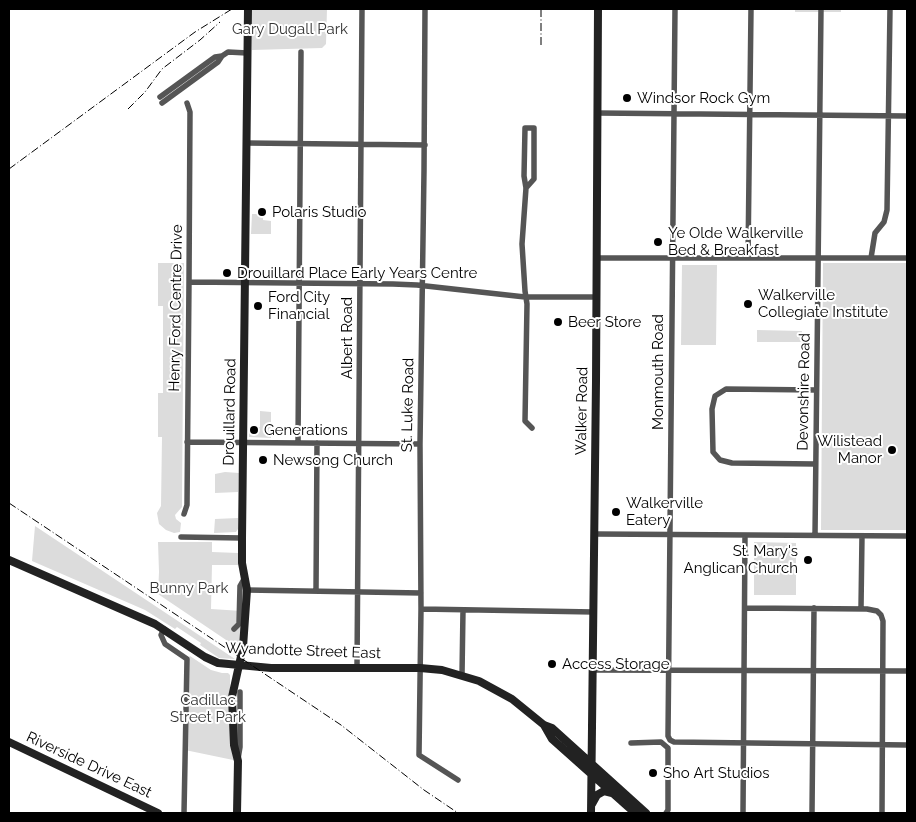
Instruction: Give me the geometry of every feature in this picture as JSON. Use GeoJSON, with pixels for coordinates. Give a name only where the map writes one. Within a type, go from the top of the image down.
{"type":"FeatureCollection","features":[{"type":"Feature","properties":{"kind":"main road","name":"Drouillard Road"},"geometry":{"type":"LineString","coordinates":[[238,813],[238,761],[234,745],[232,697],[243,647],[246,590],[242,538],[248,9]]}},
{"type":"Feature","properties":{"kind":"main road","name":"Walker Road"},"geometry":{"type":"LineString","coordinates":[[591,810],[595,534],[598,9]]}},
{"type":"Feature","properties":{"kind":"main road","name":"Wyandotte Street East"},"geometry":{"type":"LineString","coordinates":[[9,560],[155,624],[218,663],[271,668],[420,668],[462,674],[492,686],[512,699],[544,725],[552,728],[646,813]]}},
{"type":"Feature","properties":{"kind":"main road","name":"Wyandotte Street East"},"geometry":{"type":"LineString","coordinates":[[544,725],[552,738],[635,813]]}},
{"type":"Feature","properties":{"kind":"main road"},"geometry":{"type":"LineString","coordinates":[[571,745],[580,749],[587,746],[592,738]]}},
{"type":"Feature","properties":{"kind":"main road","name":"Riverside Drive East"},"geometry":{"type":"LineString","coordinates":[[9,742],[158,813]]}},
{"type":"Feature","properties":{"kind":"main road"},"geometry":{"type":"LineString","coordinates":[[591,810],[597,795],[604,791],[612,793]]}},
{"type":"Feature","properties":{"kind":"street","name":"Albert Road"},"geometry":{"type":"LineString","coordinates":[[357,667],[362,9]]}},
{"type":"Feature","properties":{"kind":"street","name":"St. Luke Road"},"geometry":{"type":"LineString","coordinates":[[425,9],[425,145],[420,444],[421,609],[419,755],[458,780]]}},
{"type":"Feature","properties":{"kind":"street","name":"Monmouth Road"},"geometry":{"type":"LineString","coordinates":[[675,9],[668,736],[674,742],[744,743]]}},
{"type":"Feature","properties":{"kind":"street"},"geometry":{"type":"LineString","coordinates":[[748,258],[751,9]]}},
{"type":"Feature","properties":{"kind":"street","name":"Devonshire Road"},"geometry":{"type":"LineString","coordinates":[[815,535],[821,9]]}},
{"type":"Feature","properties":{"kind":"street"},"geometry":{"type":"LineString","coordinates":[[871,258],[875,233],[884,222],[888,210],[890,9]]}},
{"type":"Feature","properties":{"kind":"street"},"geometry":{"type":"LineString","coordinates":[[161,100],[218,62],[228,52],[247,53]]}},
{"type":"Feature","properties":{"kind":"street"},"geometry":{"type":"LineString","coordinates":[[298,443],[301,52]]}},
{"type":"Feature","properties":{"kind":"street","name":"Henry Ford Centre Drive"},"geometry":{"type":"LineString","coordinates":[[184,514],[186,504],[189,282],[190,112],[187,103]]}},
{"type":"Feature","properties":{"kind":"street"},"geometry":{"type":"LineString","coordinates":[[597,114],[907,116]]}},
{"type":"Feature","properties":{"kind":"street"},"geometry":{"type":"LineString","coordinates":[[526,188],[534,179],[534,128],[524,128],[524,176],[526,188],[522,244],[527,304],[525,421],[532,428]]}},
{"type":"Feature","properties":{"kind":"street"},"geometry":{"type":"LineString","coordinates":[[247,143],[425,145]]}},
{"type":"Feature","properties":{"kind":"street"},"geometry":{"type":"LineString","coordinates":[[596,258],[907,258]]}},
{"type":"Feature","properties":{"kind":"street"},"geometry":{"type":"LineString","coordinates":[[189,282],[401,284],[525,297],[597,297]]}},
{"type":"Feature","properties":{"kind":"street"},"geometry":{"type":"LineString","coordinates":[[815,464],[732,463],[720,460],[713,452],[712,409],[715,396],[726,389],[816,390]]}},
{"type":"Feature","properties":{"kind":"street"},"geometry":{"type":"LineString","coordinates":[[187,442],[420,444]]}},
{"type":"Feature","properties":{"kind":"street"},"geometry":{"type":"LineString","coordinates":[[316,591],[317,443]]}},
{"type":"Feature","properties":{"kind":"street"},"geometry":{"type":"LineString","coordinates":[[595,534],[907,536]]}},
{"type":"Feature","properties":{"kind":"street"},"geometry":{"type":"LineString","coordinates":[[744,813],[745,535]]}},
{"type":"Feature","properties":{"kind":"street"},"geometry":{"type":"LineString","coordinates":[[861,608],[862,536]]}},
{"type":"Feature","properties":{"kind":"street"},"geometry":{"type":"LineString","coordinates":[[181,537],[242,538]]}},
{"type":"Feature","properties":{"kind":"street"},"geometry":{"type":"LineString","coordinates":[[234,628],[240,624],[240,586],[244,579]]}},
{"type":"Feature","properties":{"kind":"street"},"geometry":{"type":"LineString","coordinates":[[246,590],[421,593]]}},
{"type":"Feature","properties":{"kind":"street"},"geometry":{"type":"LineString","coordinates":[[744,608],[861,608],[877,611],[884,621],[882,813]]}},
{"type":"Feature","properties":{"kind":"street"},"geometry":{"type":"LineString","coordinates":[[812,813],[814,608]]}},
{"type":"Feature","properties":{"kind":"street"},"geometry":{"type":"LineString","coordinates":[[421,609],[594,612]]}},
{"type":"Feature","properties":{"kind":"street"},"geometry":{"type":"LineString","coordinates":[[462,674],[463,610]]}},
{"type":"Feature","properties":{"kind":"street"},"geometry":{"type":"LineString","coordinates":[[164,630],[161,635],[165,644],[187,659],[184,813]]}},
{"type":"Feature","properties":{"kind":"street"},"geometry":{"type":"LineString","coordinates":[[593,670],[907,671]]}},
{"type":"Feature","properties":{"kind":"street"},"geometry":{"type":"LineString","coordinates":[[238,761],[240,747],[240,692]]}},
{"type":"Feature","properties":{"kind":"street"},"geometry":{"type":"LineString","coordinates":[[631,742],[661,742],[668,748],[668,810],[666,813]]}},
{"type":"Feature","properties":{"kind":"street"},"geometry":{"type":"LineString","coordinates":[[744,743],[907,745]]}},
{"type":"Feature","properties":{"kind":"green space","name":"Gary Dugall Park"},"geometry":{"type":"Polygon","coordinates":[[[252,9],[327,9],[326,44],[322,48],[252,50],[252,9]]]}},
{"type":"Feature","properties":{"kind":"green space"},"geometry":{"type":"Polygon","coordinates":[[[795,9],[841,9],[841,12],[795,12],[795,9]]]}},
{"type":"Feature","properties":{"kind":"green space"},"geometry":{"type":"Polygon","coordinates":[[[252,214],[263,214],[263,220],[271,221],[271,234],[251,234],[252,214]]]}},
{"type":"Feature","properties":{"kind":"green space"},"geometry":{"type":"Polygon","coordinates":[[[158,263],[184,263],[182,507],[175,515],[176,519],[181,523],[180,532],[174,533],[166,530],[159,524],[157,513],[161,506],[162,437],[158,437],[158,393],[163,393],[163,306],[158,306],[158,263]]]}},
{"type":"Feature","properties":{"kind":"green space"},"geometry":{"type":"Polygon","coordinates":[[[823,263],[907,263],[907,530],[821,530],[823,263]]]}},
{"type":"Feature","properties":{"kind":"green space"},"geometry":{"type":"Polygon","coordinates":[[[682,265],[717,265],[716,345],[681,345],[682,265]]]}},
{"type":"Feature","properties":{"kind":"green space"},"geometry":{"type":"Polygon","coordinates":[[[757,330],[802,331],[801,342],[757,342],[757,330]]]}},
{"type":"Feature","properties":{"kind":"green space"},"geometry":{"type":"Polygon","coordinates":[[[260,411],[271,412],[271,438],[249,437],[249,427],[260,427],[260,411]]]}},
{"type":"Feature","properties":{"kind":"green space"},"geometry":{"type":"Polygon","coordinates":[[[225,472],[239,473],[238,492],[215,493],[215,474],[225,472]]]}},
{"type":"Feature","properties":{"kind":"green space"},"geometry":{"type":"Polygon","coordinates":[[[238,518],[238,529],[236,532],[214,533],[215,519],[238,518]]]}},
{"type":"Feature","properties":{"kind":"green space"},"geometry":{"type":"Polygon","coordinates":[[[35,526],[235,659],[219,658],[177,627],[175,629],[145,610],[32,561],[35,526]]]}},
{"type":"Feature","properties":{"kind":"green space","name":"Bunny Park"},"geometry":{"type":"Polygon","coordinates":[[[158,542],[212,542],[212,552],[238,553],[238,565],[212,565],[211,609],[242,611],[241,646],[235,646],[158,594],[158,542]]]}},
{"type":"Feature","properties":{"kind":"green space"},"geometry":{"type":"Polygon","coordinates":[[[754,542],[796,543],[796,595],[754,595],[754,542]]]}},
{"type":"Feature","properties":{"kind":"green space","name":"Cadillac Street Park"},"geometry":{"type":"Polygon","coordinates":[[[190,656],[211,670],[230,675],[230,743],[238,761],[185,750],[187,659],[190,656]]]}},
{"type":"Feature","properties":{"kind":"railway"},"geometry":{"type":"LineString","coordinates":[[9,169],[195,32],[232,9]]}},
{"type":"Feature","properties":{"kind":"railway"},"geometry":{"type":"LineString","coordinates":[[541,9],[541,46]]}},
{"type":"Feature","properties":{"kind":"railway"},"geometry":{"type":"LineString","coordinates":[[128,109],[145,92],[162,69],[220,22]]}},
{"type":"Feature","properties":{"kind":"railway"},"geometry":{"type":"LineString","coordinates":[[9,503],[341,725],[424,790],[458,813]]}},
{"type":"Feature","properties":{"kind":"place","name":"Windsor Rock Gym"},"geometry":{"type":"Point","coordinates":[627,98]}},
{"type":"Feature","properties":{"kind":"place","name":"Polaris Studio"},"geometry":{"type":"Point","coordinates":[262,212]}},
{"type":"Feature","properties":{"kind":"place","name":"Ye Olde Walkerville Bed & Breakfast"},"geometry":{"type":"Point","coordinates":[658,242]}},
{"type":"Feature","properties":{"kind":"place","name":"Drouillard Place Early Years Centre"},"geometry":{"type":"Point","coordinates":[227,273]}},
{"type":"Feature","properties":{"kind":"place","name":"Walkerville Collegiate Institute"},"geometry":{"type":"Point","coordinates":[748,304]}},
{"type":"Feature","properties":{"kind":"place","name":"Ford City Financial"},"geometry":{"type":"Point","coordinates":[258,306]}},
{"type":"Feature","properties":{"kind":"place","name":"Beer Store"},"geometry":{"type":"Point","coordinates":[558,322]}},
{"type":"Feature","properties":{"kind":"place","name":"Generations"},"geometry":{"type":"Point","coordinates":[254,430]}},
{"type":"Feature","properties":{"kind":"place","name":"Wilistead Manor"},"geometry":{"type":"Point","coordinates":[892,450]}},
{"type":"Feature","properties":{"kind":"place","name":"Newsong Church"},"geometry":{"type":"Point","coordinates":[263,460]}},
{"type":"Feature","properties":{"kind":"place","name":"Walkerville Eatery"},"geometry":{"type":"Point","coordinates":[616,512]}},
{"type":"Feature","properties":{"kind":"place","name":"St. Mary's Anglican Church"},"geometry":{"type":"Point","coordinates":[808,560]}},
{"type":"Feature","properties":{"kind":"place","name":"Access Storage"},"geometry":{"type":"Point","coordinates":[552,664]}},
{"type":"Feature","properties":{"kind":"place","name":"Sho Art Studios"},"geometry":{"type":"Point","coordinates":[653,773]}}]}
